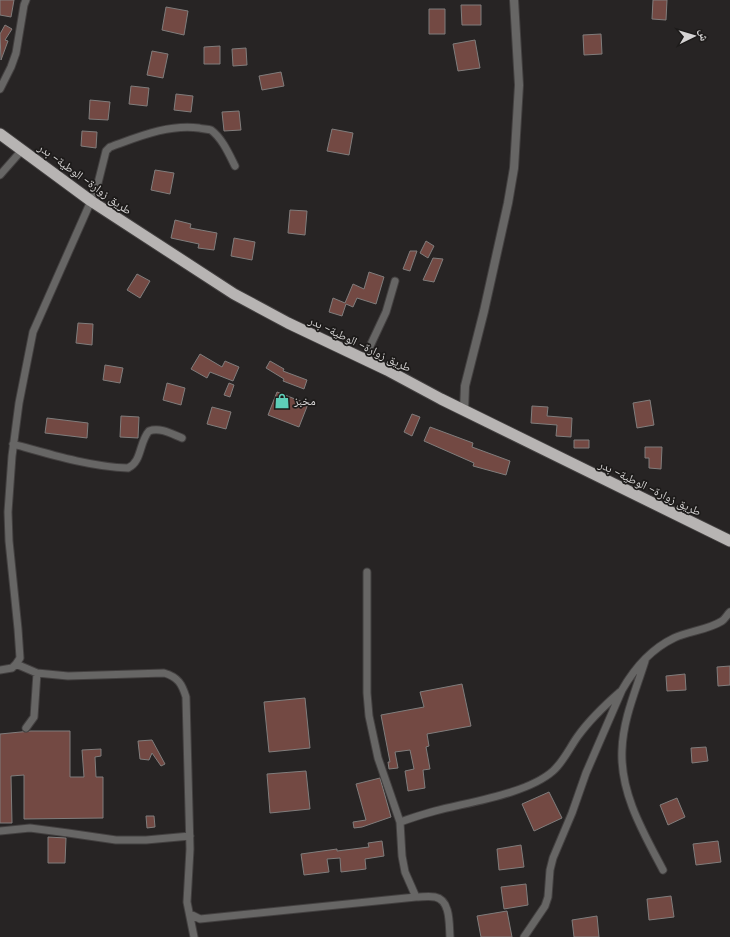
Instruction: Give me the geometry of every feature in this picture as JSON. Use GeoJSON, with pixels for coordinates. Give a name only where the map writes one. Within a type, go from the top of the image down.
{"type":"FeatureCollection","features":[{"type":"Feature","properties":{"kind":"highway","name":"طريق زوارة- الوطية- بدر"},"geometry":{"type":"LineString","coordinates":[[0,134],[91,201],[182,262],[234,294],[288,323],[364,359],[464,411],[730,541]]}},
{"type":"Feature","properties":{"kind":"street"},"geometry":{"type":"LineString","coordinates":[[0,89],[16,53],[26,0]]}},
{"type":"Feature","properties":{"kind":"street"},"geometry":{"type":"LineString","coordinates":[[464,411],[465,386],[484,311],[508,203],[514,168],[519,86],[514,0]]}},
{"type":"Feature","properties":{"kind":"street"},"geometry":{"type":"LineString","coordinates":[[0,670],[12,668],[20,658],[9,540],[8,512],[13,444],[33,332],[91,201],[98,183],[106,151],[110,147],[141,136],[173,128],[193,127],[210,130],[219,138],[235,166]]}},
{"type":"Feature","properties":{"kind":"street"},"geometry":{"type":"LineString","coordinates":[[0,175],[22,150]]}},
{"type":"Feature","properties":{"kind":"street"},"geometry":{"type":"LineString","coordinates":[[364,359],[386,312],[395,281]]}},
{"type":"Feature","properties":{"kind":"street"},"geometry":{"type":"LineString","coordinates":[[13,444],[97,464],[128,468],[133,466],[136,462],[146,434],[149,431],[156,429],[161,430],[182,438]]}},
{"type":"Feature","properties":{"kind":"street"},"geometry":{"type":"LineString","coordinates":[[367,572],[367,693],[369,716],[378,758],[400,822],[402,856],[405,872],[416,897]]}},
{"type":"Feature","properties":{"kind":"street"},"geometry":{"type":"LineString","coordinates":[[524,937],[545,906],[548,897],[550,870],[553,858],[572,813],[586,773],[622,690],[646,657],[654,650],[674,638],[722,621],[730,612]]}},
{"type":"Feature","properties":{"kind":"street"},"geometry":{"type":"LineString","coordinates":[[646,657],[629,708],[624,729],[622,770],[627,792],[636,816],[662,870]]}},
{"type":"Feature","properties":{"kind":"street"},"geometry":{"type":"LineString","coordinates":[[16,664],[37,673],[68,676],[164,673],[172,675],[182,686],[186,697],[190,836],[187,902],[194,934]]}},
{"type":"Feature","properties":{"kind":"street"},"geometry":{"type":"LineString","coordinates":[[26,728],[34,717],[37,673]]}},
{"type":"Feature","properties":{"kind":"street"},"geometry":{"type":"LineString","coordinates":[[400,822],[435,810],[514,790],[543,778],[554,770],[600,708],[622,690]]}},
{"type":"Feature","properties":{"kind":"street"},"geometry":{"type":"LineString","coordinates":[[0,831],[30,828],[116,840],[146,840],[190,836]]}},
{"type":"Feature","properties":{"kind":"street"},"geometry":{"type":"LineString","coordinates":[[190,914],[200,919],[416,897],[435,897],[443,901],[447,908],[450,937]]}},
{"type":"Feature","properties":{"kind":"street"},"geometry":{"type":"LineString","coordinates":[[194,934],[200,919]]}},
{"type":"Feature","properties":{"kind":"building"},"geometry":{"type":"Polygon","coordinates":[[[0,0],[14,0],[11,17],[0,15],[0,0]]]}},
{"type":"Feature","properties":{"kind":"building"},"geometry":{"type":"Polygon","coordinates":[[[653,0],[667,0],[666,20],[652,19],[653,0]]]}},
{"type":"Feature","properties":{"kind":"building"},"geometry":{"type":"Polygon","coordinates":[[[461,5],[481,5],[481,25],[462,25],[461,5]]]}},
{"type":"Feature","properties":{"kind":"building"},"geometry":{"type":"Polygon","coordinates":[[[166,7],[188,11],[184,35],[162,30],[166,7]]]}},
{"type":"Feature","properties":{"kind":"building"},"geometry":{"type":"Polygon","coordinates":[[[429,9],[445,9],[445,34],[429,34],[429,9]]]}},
{"type":"Feature","properties":{"kind":"building"},"geometry":{"type":"Polygon","coordinates":[[[5,25],[12,29],[5,40],[8,41],[1,60],[0,34],[5,25]]]}},
{"type":"Feature","properties":{"kind":"building"},"geometry":{"type":"Polygon","coordinates":[[[601,34],[602,54],[584,55],[583,35],[601,34]]]}},
{"type":"Feature","properties":{"kind":"building"},"geometry":{"type":"Polygon","coordinates":[[[475,40],[480,68],[458,71],[453,44],[475,40]]]}},
{"type":"Feature","properties":{"kind":"building"},"geometry":{"type":"Polygon","coordinates":[[[220,46],[220,64],[204,64],[204,47],[220,46]]]}},
{"type":"Feature","properties":{"kind":"building"},"geometry":{"type":"Polygon","coordinates":[[[246,48],[247,65],[233,66],[232,49],[246,48]]]}},
{"type":"Feature","properties":{"kind":"building"},"geometry":{"type":"Polygon","coordinates":[[[152,51],[168,54],[163,78],[147,75],[152,51]]]}},
{"type":"Feature","properties":{"kind":"building"},"geometry":{"type":"Polygon","coordinates":[[[281,72],[284,86],[262,90],[259,76],[281,72]]]}},
{"type":"Feature","properties":{"kind":"building"},"geometry":{"type":"Polygon","coordinates":[[[131,86],[149,88],[147,106],[129,104],[131,86]]]}},
{"type":"Feature","properties":{"kind":"building"},"geometry":{"type":"Polygon","coordinates":[[[176,94],[193,96],[191,112],[174,110],[176,94]]]}},
{"type":"Feature","properties":{"kind":"building"},"geometry":{"type":"Polygon","coordinates":[[[90,100],[110,102],[108,120],[89,119],[90,100]]]}},
{"type":"Feature","properties":{"kind":"building"},"geometry":{"type":"Polygon","coordinates":[[[239,111],[241,130],[224,131],[222,112],[239,111]]]}},
{"type":"Feature","properties":{"kind":"building"},"geometry":{"type":"Polygon","coordinates":[[[332,129],[353,133],[349,155],[327,151],[332,129]]]}},
{"type":"Feature","properties":{"kind":"building"},"geometry":{"type":"Polygon","coordinates":[[[82,131],[97,132],[96,148],[81,146],[82,131]]]}},
{"type":"Feature","properties":{"kind":"building"},"geometry":{"type":"Polygon","coordinates":[[[155,170],[174,173],[170,194],[151,190],[155,170]]]}},
{"type":"Feature","properties":{"kind":"building"},"geometry":{"type":"Polygon","coordinates":[[[290,210],[307,211],[305,235],[288,233],[290,210]]]}},
{"type":"Feature","properties":{"kind":"building"},"geometry":{"type":"Polygon","coordinates":[[[175,220],[191,224],[190,228],[217,233],[214,250],[198,248],[199,244],[171,238],[175,220]]]}},
{"type":"Feature","properties":{"kind":"building"},"geometry":{"type":"Polygon","coordinates":[[[234,238],[255,242],[252,260],[231,256],[234,238]]]}},
{"type":"Feature","properties":{"kind":"building"},"geometry":{"type":"Polygon","coordinates":[[[426,241],[434,246],[428,258],[420,253],[426,241]]]}},
{"type":"Feature","properties":{"kind":"building"},"geometry":{"type":"Polygon","coordinates":[[[410,251],[417,251],[410,271],[403,269],[410,251]]]}},
{"type":"Feature","properties":{"kind":"building"},"geometry":{"type":"Polygon","coordinates":[[[433,258],[443,259],[434,282],[423,280],[433,258]]]}},
{"type":"Feature","properties":{"kind":"building"},"geometry":{"type":"Polygon","coordinates":[[[369,272],[384,277],[376,304],[357,298],[353,307],[346,304],[342,316],[329,312],[333,298],[345,303],[353,284],[364,289],[369,272]]]}},
{"type":"Feature","properties":{"kind":"building"},"geometry":{"type":"Polygon","coordinates":[[[137,274],[150,281],[140,298],[127,290],[137,274]]]}},
{"type":"Feature","properties":{"kind":"building"},"geometry":{"type":"Polygon","coordinates":[[[78,323],[93,324],[92,345],[76,343],[78,323]]]}},
{"type":"Feature","properties":{"kind":"building"},"geometry":{"type":"Polygon","coordinates":[[[200,354],[222,367],[225,361],[239,367],[233,381],[210,372],[207,378],[191,369],[200,354]]]}},
{"type":"Feature","properties":{"kind":"building"},"geometry":{"type":"Polygon","coordinates":[[[270,361],[284,369],[283,371],[307,380],[304,389],[283,381],[284,379],[266,368],[270,361]]]}},
{"type":"Feature","properties":{"kind":"building"},"geometry":{"type":"Polygon","coordinates":[[[105,365],[123,368],[120,383],[103,380],[105,365]]]}},
{"type":"Feature","properties":{"kind":"building"},"geometry":{"type":"Polygon","coordinates":[[[167,383],[185,388],[181,405],[163,400],[167,383]]]}},
{"type":"Feature","properties":{"kind":"building"},"geometry":{"type":"Polygon","coordinates":[[[229,383],[234,385],[230,397],[224,395],[229,383]]]}},
{"type":"Feature","properties":{"kind":"building"},"geometry":{"type":"Polygon","coordinates":[[[277,392],[308,404],[299,427],[268,415],[277,392]]]}},
{"type":"Feature","properties":{"kind":"building"},"geometry":{"type":"Polygon","coordinates":[[[650,400],[654,425],[637,428],[633,403],[650,400]]]}},
{"type":"Feature","properties":{"kind":"building"},"geometry":{"type":"Polygon","coordinates":[[[532,406],[548,407],[547,416],[572,418],[571,437],[556,436],[557,425],[531,423],[532,406]]]}},
{"type":"Feature","properties":{"kind":"building"},"geometry":{"type":"Polygon","coordinates":[[[212,407],[231,412],[226,429],[207,424],[212,407]]]}},
{"type":"Feature","properties":{"kind":"building"},"geometry":{"type":"Polygon","coordinates":[[[412,414],[420,417],[412,436],[404,432],[412,414]]]}},
{"type":"Feature","properties":{"kind":"building"},"geometry":{"type":"Polygon","coordinates":[[[121,416],[139,417],[138,438],[120,437],[121,416]]]}},
{"type":"Feature","properties":{"kind":"building"},"geometry":{"type":"Polygon","coordinates":[[[47,418],[88,423],[87,438],[45,433],[47,418]]]}},
{"type":"Feature","properties":{"kind":"building"},"geometry":{"type":"Polygon","coordinates":[[[430,427],[473,443],[472,447],[510,461],[506,475],[473,466],[474,463],[424,441],[430,427]]]}},
{"type":"Feature","properties":{"kind":"building"},"geometry":{"type":"Polygon","coordinates":[[[574,440],[589,440],[589,448],[574,448],[574,440]]]}},
{"type":"Feature","properties":{"kind":"building"},"geometry":{"type":"Polygon","coordinates":[[[645,447],[662,447],[661,469],[649,468],[649,458],[645,458],[645,447]]]}},
{"type":"Feature","properties":{"kind":"building"},"geometry":{"type":"Polygon","coordinates":[[[730,666],[730,685],[718,686],[717,667],[730,666]]]}},
{"type":"Feature","properties":{"kind":"building"},"geometry":{"type":"Polygon","coordinates":[[[685,674],[686,690],[667,691],[666,676],[685,674]]]}},
{"type":"Feature","properties":{"kind":"building"},"geometry":{"type":"Polygon","coordinates":[[[462,684],[471,726],[427,734],[429,746],[426,747],[430,769],[423,770],[425,788],[408,791],[405,771],[414,769],[410,750],[395,752],[398,768],[389,769],[388,762],[390,762],[381,715],[424,707],[420,692],[462,684]]]}},
{"type":"Feature","properties":{"kind":"building"},"geometry":{"type":"Polygon","coordinates":[[[305,698],[310,748],[269,752],[264,702],[305,698]]]}},
{"type":"Feature","properties":{"kind":"building"},"geometry":{"type":"Polygon","coordinates":[[[31,731],[70,731],[70,777],[84,777],[82,750],[101,749],[101,756],[95,757],[96,777],[103,777],[103,818],[24,819],[24,775],[11,776],[12,823],[0,823],[0,734],[31,731]]]}},
{"type":"Feature","properties":{"kind":"building"},"geometry":{"type":"Polygon","coordinates":[[[152,740],[165,764],[161,766],[152,753],[149,760],[140,759],[138,741],[152,740]]]}},
{"type":"Feature","properties":{"kind":"building"},"geometry":{"type":"Polygon","coordinates":[[[706,747],[708,761],[692,763],[691,748],[706,747]]]}},
{"type":"Feature","properties":{"kind":"building"},"geometry":{"type":"Polygon","coordinates":[[[306,771],[310,809],[270,813],[267,774],[306,771]]]}},
{"type":"Feature","properties":{"kind":"building"},"geometry":{"type":"Polygon","coordinates":[[[380,778],[391,817],[362,827],[354,828],[353,822],[366,820],[356,784],[380,778]]]}},
{"type":"Feature","properties":{"kind":"building"},"geometry":{"type":"Polygon","coordinates":[[[549,792],[562,818],[534,831],[522,804],[549,792]]]}},
{"type":"Feature","properties":{"kind":"building"},"geometry":{"type":"Polygon","coordinates":[[[677,798],[685,817],[668,825],[660,805],[677,798]]]}},
{"type":"Feature","properties":{"kind":"building"},"geometry":{"type":"Polygon","coordinates":[[[146,816],[154,816],[155,827],[147,828],[146,816]]]}},
{"type":"Feature","properties":{"kind":"building"},"geometry":{"type":"Polygon","coordinates":[[[48,837],[66,838],[65,863],[48,863],[48,837]]]}},
{"type":"Feature","properties":{"kind":"building"},"geometry":{"type":"Polygon","coordinates":[[[382,841],[384,856],[365,859],[366,869],[341,872],[340,858],[327,859],[329,872],[304,875],[301,854],[337,849],[337,851],[369,847],[368,843],[382,841]]]}},
{"type":"Feature","properties":{"kind":"building"},"geometry":{"type":"Polygon","coordinates":[[[718,841],[721,862],[696,865],[693,844],[718,841]]]}},
{"type":"Feature","properties":{"kind":"building"},"geometry":{"type":"Polygon","coordinates":[[[521,845],[524,867],[499,870],[497,849],[521,845]]]}},
{"type":"Feature","properties":{"kind":"building"},"geometry":{"type":"Polygon","coordinates":[[[526,884],[528,905],[504,909],[501,887],[526,884]]]}},
{"type":"Feature","properties":{"kind":"building"},"geometry":{"type":"Polygon","coordinates":[[[671,896],[674,917],[649,920],[647,899],[671,896]]]}},
{"type":"Feature","properties":{"kind":"building"},"geometry":{"type":"Polygon","coordinates":[[[507,911],[512,937],[481,937],[477,916],[507,911]]]}},
{"type":"Feature","properties":{"kind":"building"},"geometry":{"type":"Polygon","coordinates":[[[597,916],[599,937],[574,937],[572,920],[597,916]]]}},
{"type":"Feature","properties":{"kind":"place","name":"مخبز"},"geometry":{"type":"Point","coordinates":[282,401]}}]}
